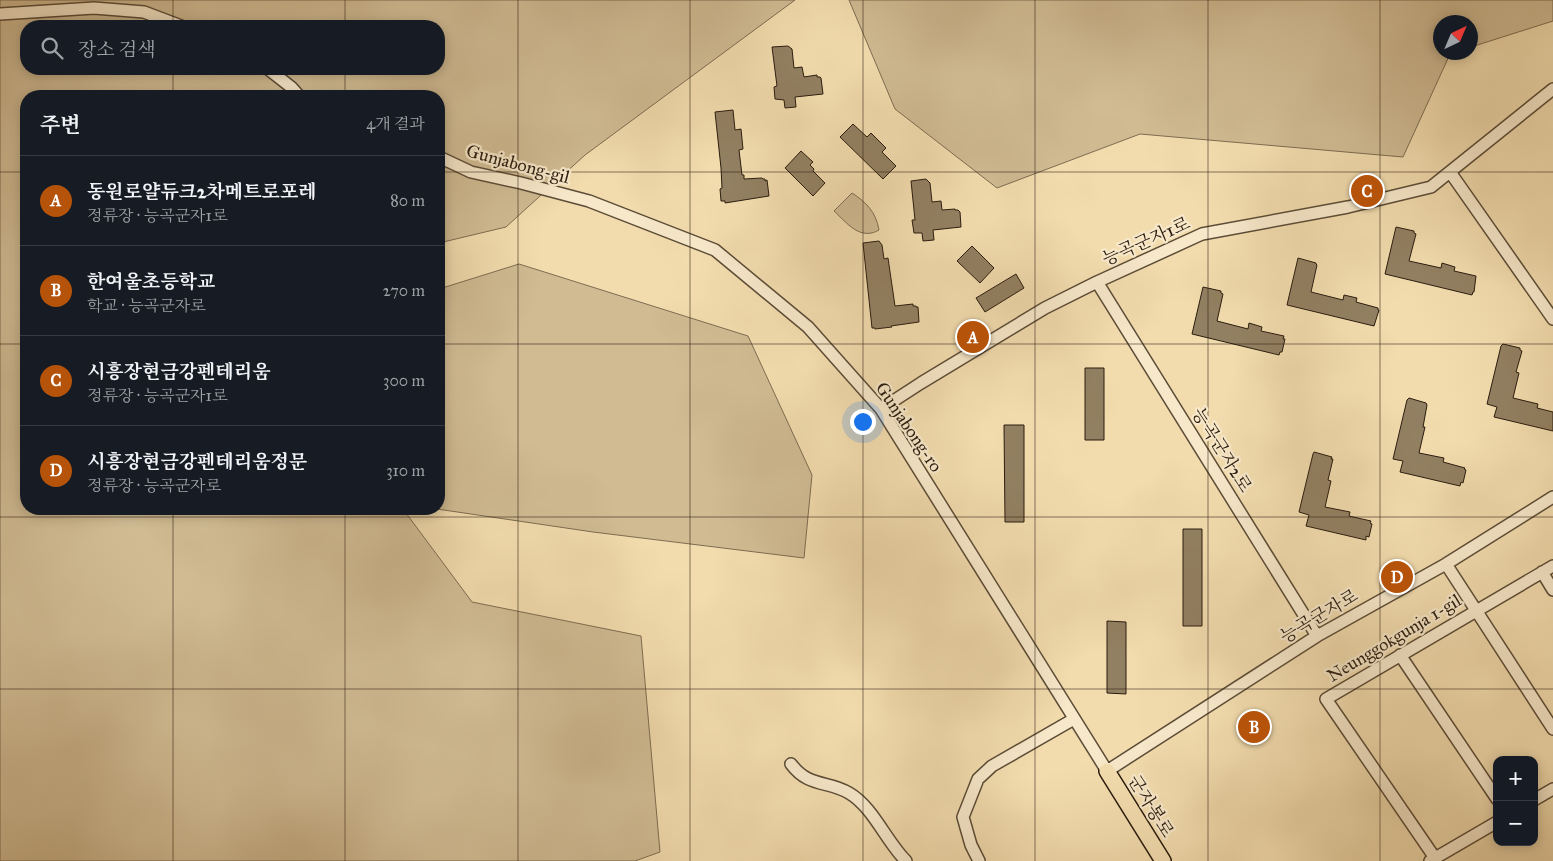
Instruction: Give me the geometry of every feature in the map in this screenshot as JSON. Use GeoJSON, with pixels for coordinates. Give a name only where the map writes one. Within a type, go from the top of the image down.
{"type":"FeatureCollection","features":[{"type":"Feature","properties":{"kind":"main road","name":"군자봉로"},"geometry":{"type":"LineString","coordinates":[[1107,771],[1163,861]]}},
{"type":"Feature","properties":{"kind":"street"},"geometry":{"type":"LineString","coordinates":[[0,14],[94,8],[144,12],[165,20]]}},
{"type":"Feature","properties":{"kind":"street"},"geometry":{"type":"LineString","coordinates":[[276,75],[294,90]]}},
{"type":"Feature","properties":{"kind":"street","name":"능곡군자1로"},"geometry":{"type":"LineString","coordinates":[[881,410],[921,383],[1046,308],[1097,282],[1202,234],[1348,207],[1431,187],[1553,89]]}},
{"type":"Feature","properties":{"kind":"street","name":"Gunjabong-gil"},"geometry":{"type":"LineString","coordinates":[[445,160],[470,172],[590,201]]}},
{"type":"Feature","properties":{"kind":"street"},"geometry":{"type":"LineString","coordinates":[[1450,172],[1553,319]]}},
{"type":"Feature","properties":{"kind":"street","name":"Gunjabong-ro"},"geometry":{"type":"LineString","coordinates":[[590,201],[715,250],[808,327],[881,410],[1107,771]]}},
{"type":"Feature","properties":{"kind":"street","name":"능곡군자2로"},"geometry":{"type":"LineString","coordinates":[[1097,282],[1317,636]]}},
{"type":"Feature","properties":{"kind":"street","name":"능곡군자로"},"geometry":{"type":"LineString","coordinates":[[1107,771],[1317,636],[1446,564],[1553,497]]}},
{"type":"Feature","properties":{"kind":"street"},"geometry":{"type":"LineString","coordinates":[[1446,564],[1553,729]]}},
{"type":"Feature","properties":{"kind":"street","name":"Neunggokgunja 1-gil"},"geometry":{"type":"LineString","coordinates":[[1493,824],[1433,859],[1326,699],[1553,566]]}},
{"type":"Feature","properties":{"kind":"street"},"geometry":{"type":"LineString","coordinates":[[1542,572],[1553,590]]}},
{"type":"Feature","properties":{"kind":"street"},"geometry":{"type":"LineString","coordinates":[[1400,655],[1493,793]]}},
{"type":"Feature","properties":{"kind":"street"},"geometry":{"type":"LineString","coordinates":[[979,861],[971,845],[963,817],[978,779],[992,766],[1074,718]]}},
{"type":"Feature","properties":{"kind":"street"},"geometry":{"type":"LineString","coordinates":[[791,764],[799,775],[848,792],[855,797],[872,815],[906,861]]}},
{"type":"Feature","properties":{"kind":"street"},"geometry":{"type":"LineString","coordinates":[[1538,798],[1553,789]]}},
{"type":"Feature","properties":{"kind":"shaded area"},"geometry":{"type":"Polygon","coordinates":[[[0,0],[795,0],[585,155],[506,227],[445,242],[445,90],[20,90],[20,515],[407,515],[472,602],[641,636],[660,852],[635,861],[0,861],[0,0]]]}},
{"type":"Feature","properties":{"kind":"shaded area"},"geometry":{"type":"Polygon","coordinates":[[[849,0],[1553,0],[1553,21],[1478,45],[1478,15],[1433,15],[1433,60],[1447,60],[1403,157],[1140,134],[997,188],[895,109],[849,0]]]}},
{"type":"Feature","properties":{"kind":"shaded area"},"geometry":{"type":"Polygon","coordinates":[[[852,193],[870,208],[879,230],[872,233],[860,232],[834,211],[852,193]]]}},
{"type":"Feature","properties":{"kind":"shaded area"},"geometry":{"type":"Polygon","coordinates":[[[519,264],[748,336],[812,475],[804,558],[593,532],[445,510],[445,287],[519,264]]]}},
{"type":"Feature","properties":{"kind":"building"},"geometry":{"type":"Polygon","coordinates":[[[788,46],[792,49],[794,68],[802,67],[804,77],[817,75],[817,77],[820,77],[823,94],[795,97],[796,107],[785,108],[784,100],[775,99],[774,87],[777,86],[772,47],[788,46]]]}},
{"type":"Feature","properties":{"kind":"building"},"geometry":{"type":"Polygon","coordinates":[[[733,110],[735,130],[741,129],[743,149],[739,150],[742,175],[744,175],[744,179],[762,178],[765,181],[767,180],[769,196],[725,203],[725,201],[721,201],[721,168],[715,112],[733,110]]]}},
{"type":"Feature","properties":{"kind":"building"},"geometry":{"type":"Polygon","coordinates":[[[853,124],[867,137],[871,133],[886,148],[882,152],[896,166],[883,179],[840,137],[853,124]]]}},
{"type":"Feature","properties":{"kind":"building"},"geometry":{"type":"Polygon","coordinates":[[[801,151],[813,162],[810,165],[814,169],[813,171],[825,183],[813,196],[785,168],[801,151]]]}},
{"type":"Feature","properties":{"kind":"building"},"geometry":{"type":"Polygon","coordinates":[[[926,179],[930,183],[932,202],[941,201],[942,210],[958,210],[960,212],[961,227],[933,230],[934,240],[923,241],[922,233],[914,233],[912,220],[915,220],[911,181],[926,179]]]}},
{"type":"Feature","properties":{"kind":"building"},"geometry":{"type":"Polygon","coordinates":[[[1396,227],[1414,231],[1416,234],[1409,261],[1441,268],[1442,263],[1455,267],[1454,271],[1476,276],[1472,295],[1385,274],[1396,227]]]}},
{"type":"Feature","properties":{"kind":"building"},"geometry":{"type":"Polygon","coordinates":[[[879,241],[882,245],[884,259],[888,258],[895,306],[913,304],[913,306],[918,307],[919,322],[892,327],[872,328],[863,243],[879,241]]]}},
{"type":"Feature","properties":{"kind":"building"},"geometry":{"type":"Polygon","coordinates":[[[972,246],[994,268],[980,283],[957,261],[972,246]]]}},
{"type":"Feature","properties":{"kind":"building"},"geometry":{"type":"Polygon","coordinates":[[[1298,258],[1316,263],[1317,265],[1311,292],[1343,300],[1344,295],[1357,298],[1356,302],[1378,308],[1374,326],[1287,305],[1298,258]]]}},
{"type":"Feature","properties":{"kind":"building"},"geometry":{"type":"Polygon","coordinates":[[[1016,274],[1024,288],[985,312],[976,298],[1016,274]]]}},
{"type":"Feature","properties":{"kind":"building"},"geometry":{"type":"Polygon","coordinates":[[[1203,287],[1221,291],[1223,294],[1217,321],[1248,329],[1249,323],[1262,327],[1261,331],[1284,336],[1282,352],[1279,355],[1192,334],[1203,287]]]}},
{"type":"Feature","properties":{"kind":"building"},"geometry":{"type":"Polygon","coordinates":[[[1503,344],[1520,348],[1522,351],[1516,372],[1519,373],[1513,398],[1538,404],[1537,408],[1553,412],[1553,431],[1494,417],[1497,407],[1487,404],[1503,344]]]}},
{"type":"Feature","properties":{"kind":"building"},"geometry":{"type":"Polygon","coordinates":[[[1085,368],[1104,368],[1104,440],[1085,440],[1085,368]]]}},
{"type":"Feature","properties":{"kind":"building"},"geometry":{"type":"Polygon","coordinates":[[[1409,398],[1426,403],[1427,405],[1423,427],[1425,427],[1419,453],[1444,458],[1443,462],[1465,468],[1463,483],[1461,482],[1460,486],[1400,472],[1403,461],[1393,459],[1409,398]]]}},
{"type":"Feature","properties":{"kind":"building"},"geometry":{"type":"Polygon","coordinates":[[[1004,425],[1024,425],[1024,522],[1005,522],[1004,425]]]}},
{"type":"Feature","properties":{"kind":"building"},"geometry":{"type":"Polygon","coordinates":[[[1314,452],[1332,457],[1331,459],[1333,459],[1328,480],[1331,481],[1325,507],[1350,512],[1349,516],[1371,521],[1369,537],[1366,536],[1366,540],[1306,526],[1309,515],[1299,512],[1314,452]]]}},
{"type":"Feature","properties":{"kind":"building"},"geometry":{"type":"Polygon","coordinates":[[[1183,529],[1202,529],[1202,626],[1183,626],[1183,529]]]}},
{"type":"Feature","properties":{"kind":"building"},"geometry":{"type":"Polygon","coordinates":[[[1107,621],[1126,622],[1126,694],[1107,693],[1107,621]]]}},
{"type":"Feature","properties":{"kind":"place","name":"시흥장현금강펜테리움"},"geometry":{"type":"Point","coordinates":[1367,191]}},
{"type":"Feature","properties":{"kind":"place","name":"동원로얄듀크2차메트로포레"},"geometry":{"type":"Point","coordinates":[973,337]}},
{"type":"Feature","properties":{"kind":"place","name":"시흥장현금강펜테리움정문"},"geometry":{"type":"Point","coordinates":[1397,577]}},
{"type":"Feature","properties":{"kind":"place","name":"한여울초등학교"},"geometry":{"type":"Point","coordinates":[1254,727]}}]}
